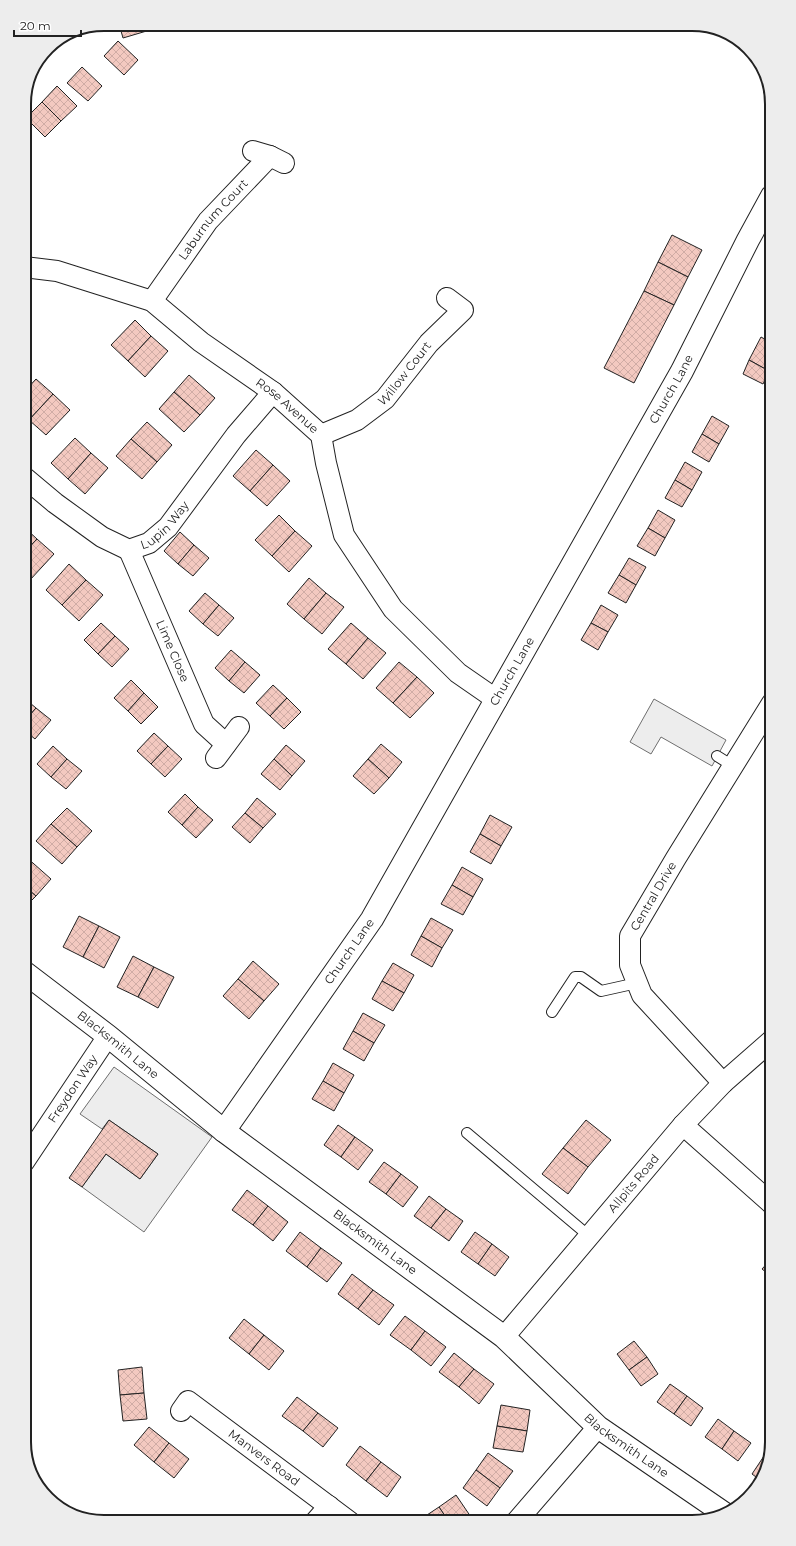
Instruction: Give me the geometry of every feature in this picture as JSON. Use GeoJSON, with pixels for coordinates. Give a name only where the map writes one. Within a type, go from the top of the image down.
{"type":"FeatureCollection","features":[{"type":"Feature","properties":{"kind":"street","name":"Laburnum Court"},"geometry":{"type":"LineString","coordinates":[[152,301],[208,221],[269,157]]}},
{"type":"Feature","properties":{"kind":"street","name":"Church Lane"},"geometry":{"type":"LineString","coordinates":[[224,1131],[372,919],[682,371],[765,209]]}},
{"type":"Feature","properties":{"kind":"street","name":"Rose Avenue"},"geometry":{"type":"LineString","coordinates":[[31,268],[57,270],[152,301],[202,342],[274,392],[321,435],[344,536],[393,609],[458,673],[497,700]]}},
{"type":"Feature","properties":{"kind":"street","name":"Willow Court"},"geometry":{"type":"LineString","coordinates":[[321,435],[357,420],[385,399],[429,343],[461,308]]}},
{"type":"Feature","properties":{"kind":"street","name":"Lupin Way"},"geometry":{"type":"LineString","coordinates":[[31,483],[55,503],[102,537],[129,550],[149,544],[168,527],[236,435],[274,392]]}},
{"type":"Feature","properties":{"kind":"street","name":"Lime Close"},"geometry":{"type":"LineString","coordinates":[[129,550],[204,724],[221,751],[239,727]]}},
{"type":"Feature","properties":{"kind":"street","name":"Central Drive"},"geometry":{"type":"LineString","coordinates":[[723,1084],[642,995],[630,965],[630,936],[676,858],[725,761],[765,712]]}},
{"type":"Feature","properties":{"kind":"street","name":"Blacksmith Lane"},"geometry":{"type":"LineString","coordinates":[[31,977],[108,1036],[224,1131],[504,1337],[598,1427],[718,1510]]}},
{"type":"Feature","properties":{"kind":"street","name":"Freydon Way"},"geometry":{"type":"LineString","coordinates":[[31,1152],[108,1036]]}},
{"type":"Feature","properties":{"kind":"street","name":"Allpits Road"},"geometry":{"type":"LineString","coordinates":[[504,1337],[683,1125],[723,1084],[765,1046]]}},
{"type":"Feature","properties":{"kind":"street"},"geometry":{"type":"LineString","coordinates":[[683,1125],[765,1198]]}},
{"type":"Feature","properties":{"kind":"street","name":"Manvers Road"},"geometry":{"type":"LineString","coordinates":[[189,1401],[341,1515]]}},
{"type":"Feature","properties":{"kind":"street"},"geometry":{"type":"LineString","coordinates":[[522,1515],[598,1427]]}},
{"type":"Feature","properties":{"kind":"street"},"geometry":{"type":"LineString","coordinates":[[322,1515],[329,1506]]}},
{"type":"Feature","properties":{"kind":"lane"},"geometry":{"type":"LineString","coordinates":[[552,1012],[575,977],[581,977],[601,991],[637,984]]}},
{"type":"Feature","properties":{"kind":"lane"},"geometry":{"type":"LineString","coordinates":[[467,1133],[589,1236]]}},
{"type":"Feature","properties":{"kind":"shaded area"},"geometry":{"type":"Polygon","coordinates":[[[654,699],[726,740],[712,766],[661,737],[651,754],[630,742],[654,699]]]}},
{"type":"Feature","properties":{"kind":"shaded area"},"geometry":{"type":"Polygon","coordinates":[[[114,1067],[212,1137],[144,1232],[82,1187],[106,1154],[140,1179],[158,1154],[109,1120],[102,1129],[80,1114],[114,1067]]]}},
{"type":"Feature","properties":{"kind":"building"},"geometry":{"type":"Polygon","coordinates":[[[121,31],[147,31],[123,38],[121,31]]]}},
{"type":"Feature","properties":{"kind":"building"},"geometry":{"type":"Polygon","coordinates":[[[118,41],[138,60],[124,75],[104,56],[118,41]]]}},
{"type":"Feature","properties":{"kind":"building"},"geometry":{"type":"Polygon","coordinates":[[[82,67],[102,86],[88,101],[67,83],[82,67]]]}},
{"type":"Feature","properties":{"kind":"building"},"geometry":{"type":"Polygon","coordinates":[[[57,86],[77,106],[61,121],[42,102],[57,86]]]}},
{"type":"Feature","properties":{"kind":"building"},"geometry":{"type":"Polygon","coordinates":[[[42,102],[61,121],[45,137],[31,123],[31,113],[42,102]]]}},
{"type":"Feature","properties":{"kind":"building"},"geometry":{"type":"Polygon","coordinates":[[[672,235],[702,250],[688,277],[658,262],[672,235]]]}},
{"type":"Feature","properties":{"kind":"building"},"geometry":{"type":"Polygon","coordinates":[[[658,262],[688,277],[674,305],[644,291],[658,262]]]}},
{"type":"Feature","properties":{"kind":"building"},"geometry":{"type":"Polygon","coordinates":[[[644,291],[674,305],[634,383],[604,368],[644,291]]]}},
{"type":"Feature","properties":{"kind":"building"},"geometry":{"type":"Polygon","coordinates":[[[135,320],[151,336],[128,361],[111,345],[135,320]]]}},
{"type":"Feature","properties":{"kind":"building"},"geometry":{"type":"Polygon","coordinates":[[[151,336],[168,351],[145,377],[128,361],[151,336]]]}},
{"type":"Feature","properties":{"kind":"building"},"geometry":{"type":"Polygon","coordinates":[[[761,337],[765,339],[765,369],[749,360],[761,337]]]}},
{"type":"Feature","properties":{"kind":"building"},"geometry":{"type":"Polygon","coordinates":[[[749,360],[765,369],[765,380],[763,384],[743,374],[749,360]]]}},
{"type":"Feature","properties":{"kind":"building"},"geometry":{"type":"Polygon","coordinates":[[[189,375],[215,398],[200,415],[174,392],[189,375]]]}},
{"type":"Feature","properties":{"kind":"building"},"geometry":{"type":"Polygon","coordinates":[[[36,379],[53,394],[31,418],[31,384],[36,379]]]}},
{"type":"Feature","properties":{"kind":"building"},"geometry":{"type":"Polygon","coordinates":[[[174,392],[200,415],[184,432],[159,409],[174,392]]]}},
{"type":"Feature","properties":{"kind":"building"},"geometry":{"type":"Polygon","coordinates":[[[53,394],[70,410],[46,435],[31,422],[31,418],[53,394]]]}},
{"type":"Feature","properties":{"kind":"building"},"geometry":{"type":"Polygon","coordinates":[[[712,416],[729,426],[719,444],[702,434],[712,416]]]}},
{"type":"Feature","properties":{"kind":"building"},"geometry":{"type":"Polygon","coordinates":[[[147,422],[172,445],[157,462],[131,439],[147,422]]]}},
{"type":"Feature","properties":{"kind":"building"},"geometry":{"type":"Polygon","coordinates":[[[702,434],[719,444],[709,462],[692,452],[702,434]]]}},
{"type":"Feature","properties":{"kind":"building"},"geometry":{"type":"Polygon","coordinates":[[[75,438],[91,453],[68,479],[51,463],[75,438]]]}},
{"type":"Feature","properties":{"kind":"building"},"geometry":{"type":"Polygon","coordinates":[[[131,439],[157,462],[142,479],[116,456],[131,439]]]}},
{"type":"Feature","properties":{"kind":"building"},"geometry":{"type":"Polygon","coordinates":[[[256,450],[273,465],[250,491],[233,476],[256,450]]]}},
{"type":"Feature","properties":{"kind":"building"},"geometry":{"type":"Polygon","coordinates":[[[91,453],[108,468],[85,494],[68,479],[91,453]]]}},
{"type":"Feature","properties":{"kind":"building"},"geometry":{"type":"Polygon","coordinates":[[[685,462],[702,472],[692,490],[675,480],[685,462]]]}},
{"type":"Feature","properties":{"kind":"building"},"geometry":{"type":"Polygon","coordinates":[[[273,465],[290,481],[267,506],[250,491],[273,465]]]}},
{"type":"Feature","properties":{"kind":"building"},"geometry":{"type":"Polygon","coordinates":[[[675,480],[692,490],[682,507],[665,498],[675,480]]]}},
{"type":"Feature","properties":{"kind":"building"},"geometry":{"type":"Polygon","coordinates":[[[658,510],[675,520],[665,538],[648,528],[658,510]]]}},
{"type":"Feature","properties":{"kind":"building"},"geometry":{"type":"Polygon","coordinates":[[[279,515],[295,531],[272,556],[255,540],[279,515]]]}},
{"type":"Feature","properties":{"kind":"building"},"geometry":{"type":"Polygon","coordinates":[[[648,528],[665,538],[655,556],[637,546],[648,528]]]}},
{"type":"Feature","properties":{"kind":"building"},"geometry":{"type":"Polygon","coordinates":[[[295,531],[312,546],[289,572],[272,556],[295,531]]]}},
{"type":"Feature","properties":{"kind":"building"},"geometry":{"type":"Polygon","coordinates":[[[180,532],[194,545],[178,564],[164,551],[180,532]]]}},
{"type":"Feature","properties":{"kind":"building"},"geometry":{"type":"Polygon","coordinates":[[[31,533],[37,539],[31,545],[31,533]]]}},
{"type":"Feature","properties":{"kind":"building"},"geometry":{"type":"Polygon","coordinates":[[[37,539],[54,554],[31,579],[31,545],[37,539]]]}},
{"type":"Feature","properties":{"kind":"building"},"geometry":{"type":"Polygon","coordinates":[[[194,545],[209,558],[193,576],[178,564],[194,545]]]}},
{"type":"Feature","properties":{"kind":"building"},"geometry":{"type":"Polygon","coordinates":[[[629,558],[646,567],[636,585],[619,575],[629,558]]]}},
{"type":"Feature","properties":{"kind":"building"},"geometry":{"type":"Polygon","coordinates":[[[69,564],[86,580],[62,605],[46,590],[69,564]]]}},
{"type":"Feature","properties":{"kind":"building"},"geometry":{"type":"Polygon","coordinates":[[[619,575],[636,585],[626,603],[608,593],[619,575]]]}},
{"type":"Feature","properties":{"kind":"building"},"geometry":{"type":"Polygon","coordinates":[[[309,578],[326,593],[304,619],[287,604],[309,578]]]}},
{"type":"Feature","properties":{"kind":"building"},"geometry":{"type":"Polygon","coordinates":[[[86,580],[103,595],[79,621],[62,605],[86,580]]]}},
{"type":"Feature","properties":{"kind":"building"},"geometry":{"type":"Polygon","coordinates":[[[205,593],[219,605],[203,624],[189,611],[205,593]]]}},
{"type":"Feature","properties":{"kind":"building"},"geometry":{"type":"Polygon","coordinates":[[[326,593],[344,607],[322,634],[304,619],[326,593]]]}},
{"type":"Feature","properties":{"kind":"building"},"geometry":{"type":"Polygon","coordinates":[[[219,605],[234,618],[218,636],[203,624],[219,605]]]}},
{"type":"Feature","properties":{"kind":"building"},"geometry":{"type":"Polygon","coordinates":[[[601,605],[618,615],[608,632],[591,623],[601,605]]]}},
{"type":"Feature","properties":{"kind":"building"},"geometry":{"type":"Polygon","coordinates":[[[101,623],[115,636],[98,654],[84,640],[101,623]]]}},
{"type":"Feature","properties":{"kind":"building"},"geometry":{"type":"Polygon","coordinates":[[[351,623],[368,638],[346,664],[328,649],[351,623]]]}},
{"type":"Feature","properties":{"kind":"building"},"geometry":{"type":"Polygon","coordinates":[[[591,623],[608,632],[598,650],[581,640],[591,623]]]}},
{"type":"Feature","properties":{"kind":"building"},"geometry":{"type":"Polygon","coordinates":[[[115,636],[129,649],[112,667],[98,654],[115,636]]]}},
{"type":"Feature","properties":{"kind":"building"},"geometry":{"type":"Polygon","coordinates":[[[368,638],[386,653],[363,679],[346,664],[368,638]]]}},
{"type":"Feature","properties":{"kind":"building"},"geometry":{"type":"Polygon","coordinates":[[[231,650],[245,662],[229,681],[215,668],[231,650]]]}},
{"type":"Feature","properties":{"kind":"building"},"geometry":{"type":"Polygon","coordinates":[[[245,662],[260,675],[244,693],[229,681],[245,662]]]}},
{"type":"Feature","properties":{"kind":"building"},"geometry":{"type":"Polygon","coordinates":[[[399,662],[417,677],[393,703],[376,688],[399,662]]]}},
{"type":"Feature","properties":{"kind":"building"},"geometry":{"type":"Polygon","coordinates":[[[417,677],[434,693],[410,718],[393,703],[417,677]]]}},
{"type":"Feature","properties":{"kind":"building"},"geometry":{"type":"Polygon","coordinates":[[[131,680],[144,693],[128,711],[114,698],[131,680]]]}},
{"type":"Feature","properties":{"kind":"building"},"geometry":{"type":"Polygon","coordinates":[[[273,685],[287,698],[270,716],[256,703],[273,685]]]}},
{"type":"Feature","properties":{"kind":"building"},"geometry":{"type":"Polygon","coordinates":[[[144,693],[158,707],[141,724],[128,711],[144,693]]]}},
{"type":"Feature","properties":{"kind":"building"},"geometry":{"type":"Polygon","coordinates":[[[287,698],[301,712],[284,729],[270,716],[287,698]]]}},
{"type":"Feature","properties":{"kind":"building"},"geometry":{"type":"Polygon","coordinates":[[[31,704],[36,708],[31,714],[31,704]]]}},
{"type":"Feature","properties":{"kind":"building"},"geometry":{"type":"Polygon","coordinates":[[[36,708],[51,720],[35,739],[31,736],[31,714],[36,708]]]}},
{"type":"Feature","properties":{"kind":"building"},"geometry":{"type":"Polygon","coordinates":[[[154,733],[168,746],[151,764],[137,751],[154,733]]]}},
{"type":"Feature","properties":{"kind":"building"},"geometry":{"type":"Polygon","coordinates":[[[381,744],[402,762],[389,778],[368,759],[381,744]]]}},
{"type":"Feature","properties":{"kind":"building"},"geometry":{"type":"Polygon","coordinates":[[[286,745],[305,761],[292,776],[274,759],[286,745]]]}},
{"type":"Feature","properties":{"kind":"building"},"geometry":{"type":"Polygon","coordinates":[[[53,746],[67,759],[51,777],[37,764],[53,746]]]}},
{"type":"Feature","properties":{"kind":"building"},"geometry":{"type":"Polygon","coordinates":[[[168,746],[182,759],[165,777],[151,764],[168,746]]]}},
{"type":"Feature","properties":{"kind":"building"},"geometry":{"type":"Polygon","coordinates":[[[67,759],[82,771],[66,789],[51,777],[67,759]]]}},
{"type":"Feature","properties":{"kind":"building"},"geometry":{"type":"Polygon","coordinates":[[[274,759],[292,776],[280,790],[261,774],[274,759]]]}},
{"type":"Feature","properties":{"kind":"building"},"geometry":{"type":"Polygon","coordinates":[[[368,759],[389,778],[374,794],[353,776],[368,759]]]}},
{"type":"Feature","properties":{"kind":"building"},"geometry":{"type":"Polygon","coordinates":[[[185,794],[198,807],[182,825],[168,812],[185,794]]]}},
{"type":"Feature","properties":{"kind":"building"},"geometry":{"type":"Polygon","coordinates":[[[257,798],[276,814],[263,828],[245,813],[257,798]]]}},
{"type":"Feature","properties":{"kind":"building"},"geometry":{"type":"Polygon","coordinates":[[[198,807],[213,820],[196,838],[182,825],[198,807]]]}},
{"type":"Feature","properties":{"kind":"building"},"geometry":{"type":"Polygon","coordinates":[[[67,808],[92,831],[77,847],[51,824],[67,808]]]}},
{"type":"Feature","properties":{"kind":"building"},"geometry":{"type":"Polygon","coordinates":[[[245,813],[263,828],[250,843],[232,827],[245,813]]]}},
{"type":"Feature","properties":{"kind":"building"},"geometry":{"type":"Polygon","coordinates":[[[490,815],[512,827],[501,846],[480,834],[490,815]]]}},
{"type":"Feature","properties":{"kind":"building"},"geometry":{"type":"Polygon","coordinates":[[[51,824],[77,847],[62,864],[36,841],[51,824]]]}},
{"type":"Feature","properties":{"kind":"building"},"geometry":{"type":"Polygon","coordinates":[[[480,834],[501,846],[491,864],[470,852],[480,834]]]}},
{"type":"Feature","properties":{"kind":"building"},"geometry":{"type":"Polygon","coordinates":[[[31,861],[51,879],[36,896],[31,892],[31,861]]]}},
{"type":"Feature","properties":{"kind":"building"},"geometry":{"type":"Polygon","coordinates":[[[462,867],[483,879],[473,897],[452,885],[462,867]]]}},
{"type":"Feature","properties":{"kind":"building"},"geometry":{"type":"Polygon","coordinates":[[[452,885],[473,897],[463,915],[441,904],[452,885]]]}},
{"type":"Feature","properties":{"kind":"building"},"geometry":{"type":"Polygon","coordinates":[[[31,892],[36,896],[31,901],[31,892]]]}},
{"type":"Feature","properties":{"kind":"building"},"geometry":{"type":"Polygon","coordinates":[[[79,916],[99,926],[83,957],[63,947],[79,916]]]}},
{"type":"Feature","properties":{"kind":"building"},"geometry":{"type":"Polygon","coordinates":[[[431,918],[453,930],[442,948],[421,936],[431,918]]]}},
{"type":"Feature","properties":{"kind":"building"},"geometry":{"type":"Polygon","coordinates":[[[99,926],[120,937],[104,968],[83,957],[99,926]]]}},
{"type":"Feature","properties":{"kind":"building"},"geometry":{"type":"Polygon","coordinates":[[[421,936],[442,948],[432,967],[411,955],[421,936]]]}},
{"type":"Feature","properties":{"kind":"building"},"geometry":{"type":"Polygon","coordinates":[[[133,956],[154,967],[138,997],[117,987],[133,956]]]}},
{"type":"Feature","properties":{"kind":"building"},"geometry":{"type":"Polygon","coordinates":[[[253,961],[279,984],[264,1001],[238,979],[253,961]]]}},
{"type":"Feature","properties":{"kind":"building"},"geometry":{"type":"Polygon","coordinates":[[[393,963],[414,975],[404,993],[382,981],[393,963]]]}},
{"type":"Feature","properties":{"kind":"building"},"geometry":{"type":"Polygon","coordinates":[[[154,967],[174,977],[158,1008],[138,997],[154,967]]]}},
{"type":"Feature","properties":{"kind":"building"},"geometry":{"type":"Polygon","coordinates":[[[238,979],[264,1001],[249,1019],[223,996],[238,979]]]}},
{"type":"Feature","properties":{"kind":"building"},"geometry":{"type":"Polygon","coordinates":[[[382,981],[404,993],[393,1011],[372,999],[382,981]]]}},
{"type":"Feature","properties":{"kind":"building"},"geometry":{"type":"Polygon","coordinates":[[[363,1013],[385,1025],[374,1043],[353,1031],[363,1013]]]}},
{"type":"Feature","properties":{"kind":"building"},"geometry":{"type":"Polygon","coordinates":[[[353,1031],[374,1043],[364,1061],[343,1049],[353,1031]]]}},
{"type":"Feature","properties":{"kind":"building"},"geometry":{"type":"Polygon","coordinates":[[[333,1063],[354,1075],[344,1093],[323,1081],[333,1063]]]}},
{"type":"Feature","properties":{"kind":"building"},"geometry":{"type":"Polygon","coordinates":[[[323,1081],[344,1093],[334,1111],[312,1099],[323,1081]]]}},
{"type":"Feature","properties":{"kind":"building"},"geometry":{"type":"Polygon","coordinates":[[[109,1120],[158,1154],[140,1179],[106,1154],[82,1187],[69,1178],[109,1120]]]}},
{"type":"Feature","properties":{"kind":"building"},"geometry":{"type":"Polygon","coordinates":[[[586,1120],[611,1140],[588,1167],[563,1148],[586,1120]]]}},
{"type":"Feature","properties":{"kind":"building"},"geometry":{"type":"Polygon","coordinates":[[[338,1125],[355,1137],[341,1157],[324,1145],[338,1125]]]}},
{"type":"Feature","properties":{"kind":"building"},"geometry":{"type":"Polygon","coordinates":[[[355,1137],[373,1150],[358,1170],[341,1157],[355,1137]]]}},
{"type":"Feature","properties":{"kind":"building"},"geometry":{"type":"Polygon","coordinates":[[[563,1148],[588,1167],[568,1194],[542,1174],[563,1148]]]}},
{"type":"Feature","properties":{"kind":"building"},"geometry":{"type":"Polygon","coordinates":[[[384,1162],[401,1174],[386,1194],[369,1182],[384,1162]]]}},
{"type":"Feature","properties":{"kind":"building"},"geometry":{"type":"Polygon","coordinates":[[[401,1174],[418,1187],[403,1207],[386,1194],[401,1174]]]}},
{"type":"Feature","properties":{"kind":"building"},"geometry":{"type":"Polygon","coordinates":[[[247,1190],[268,1206],[253,1225],[232,1210],[247,1190]]]}},
{"type":"Feature","properties":{"kind":"building"},"geometry":{"type":"Polygon","coordinates":[[[429,1196],[446,1209],[431,1228],[414,1216],[429,1196]]]}},
{"type":"Feature","properties":{"kind":"building"},"geometry":{"type":"Polygon","coordinates":[[[268,1206],[288,1222],[273,1241],[253,1225],[268,1206]]]}},
{"type":"Feature","properties":{"kind":"building"},"geometry":{"type":"Polygon","coordinates":[[[446,1209],[463,1221],[449,1241],[431,1228],[446,1209]]]}},
{"type":"Feature","properties":{"kind":"building"},"geometry":{"type":"Polygon","coordinates":[[[300,1232],[321,1248],[307,1267],[286,1251],[300,1232]]]}},
{"type":"Feature","properties":{"kind":"building"},"geometry":{"type":"Polygon","coordinates":[[[475,1232],[492,1244],[478,1264],[461,1252],[475,1232]]]}},
{"type":"Feature","properties":{"kind":"building"},"geometry":{"type":"Polygon","coordinates":[[[492,1244],[509,1257],[495,1276],[478,1264],[492,1244]]]}},
{"type":"Feature","properties":{"kind":"building"},"geometry":{"type":"Polygon","coordinates":[[[321,1248],[342,1263],[327,1282],[307,1267],[321,1248]]]}},
{"type":"Feature","properties":{"kind":"building"},"geometry":{"type":"Polygon","coordinates":[[[352,1274],[373,1290],[358,1309],[338,1294],[352,1274]]]}},
{"type":"Feature","properties":{"kind":"building"},"geometry":{"type":"Polygon","coordinates":[[[373,1290],[394,1305],[379,1325],[358,1309],[373,1290]]]}},
{"type":"Feature","properties":{"kind":"building"},"geometry":{"type":"Polygon","coordinates":[[[405,1316],[425,1331],[411,1350],[390,1335],[405,1316]]]}},
{"type":"Feature","properties":{"kind":"building"},"geometry":{"type":"Polygon","coordinates":[[[244,1319],[264,1335],[249,1354],[229,1338],[244,1319]]]}},
{"type":"Feature","properties":{"kind":"building"},"geometry":{"type":"Polygon","coordinates":[[[425,1331],[446,1347],[431,1366],[411,1350],[425,1331]]]}},
{"type":"Feature","properties":{"kind":"building"},"geometry":{"type":"Polygon","coordinates":[[[264,1335],[284,1351],[269,1370],[249,1354],[264,1335]]]}},
{"type":"Feature","properties":{"kind":"building"},"geometry":{"type":"Polygon","coordinates":[[[634,1341],[647,1357],[629,1370],[617,1354],[634,1341]]]}},
{"type":"Feature","properties":{"kind":"building"},"geometry":{"type":"Polygon","coordinates":[[[454,1353],[474,1369],[459,1387],[439,1372],[454,1353]]]}},
{"type":"Feature","properties":{"kind":"building"},"geometry":{"type":"Polygon","coordinates":[[[647,1357],[658,1374],[641,1386],[629,1370],[647,1357]]]}},
{"type":"Feature","properties":{"kind":"building"},"geometry":{"type":"Polygon","coordinates":[[[142,1367],[144,1393],[120,1395],[118,1370],[142,1367]]]}},
{"type":"Feature","properties":{"kind":"building"},"geometry":{"type":"Polygon","coordinates":[[[474,1369],[494,1384],[479,1404],[459,1387],[474,1369]]]}},
{"type":"Feature","properties":{"kind":"building"},"geometry":{"type":"Polygon","coordinates":[[[670,1384],[687,1396],[674,1414],[657,1402],[670,1384]]]}},
{"type":"Feature","properties":{"kind":"building"},"geometry":{"type":"Polygon","coordinates":[[[144,1393],[147,1419],[123,1421],[120,1395],[144,1393]]]}},
{"type":"Feature","properties":{"kind":"building"},"geometry":{"type":"Polygon","coordinates":[[[687,1396],[703,1408],[691,1426],[674,1414],[687,1396]]]}},
{"type":"Feature","properties":{"kind":"building"},"geometry":{"type":"Polygon","coordinates":[[[297,1397],[318,1413],[303,1431],[282,1416],[297,1397]]]}},
{"type":"Feature","properties":{"kind":"building"},"geometry":{"type":"Polygon","coordinates":[[[501,1405],[530,1410],[527,1431],[497,1426],[501,1405]]]}},
{"type":"Feature","properties":{"kind":"building"},"geometry":{"type":"Polygon","coordinates":[[[318,1413],[338,1428],[323,1447],[303,1431],[318,1413]]]}},
{"type":"Feature","properties":{"kind":"building"},"geometry":{"type":"Polygon","coordinates":[[[718,1419],[734,1431],[722,1449],[705,1437],[718,1419]]]}},
{"type":"Feature","properties":{"kind":"building"},"geometry":{"type":"Polygon","coordinates":[[[497,1426],[527,1431],[523,1452],[493,1448],[497,1426]]]}},
{"type":"Feature","properties":{"kind":"building"},"geometry":{"type":"Polygon","coordinates":[[[149,1427],[169,1443],[154,1462],[134,1445],[149,1427]]]}},
{"type":"Feature","properties":{"kind":"building"},"geometry":{"type":"Polygon","coordinates":[[[734,1431],[751,1443],[738,1461],[722,1449],[734,1431]]]}},
{"type":"Feature","properties":{"kind":"building"},"geometry":{"type":"Polygon","coordinates":[[[169,1443],[189,1459],[174,1478],[154,1462],[169,1443]]]}},
{"type":"Feature","properties":{"kind":"building"},"geometry":{"type":"Polygon","coordinates":[[[360,1446],[381,1462],[366,1481],[346,1465],[360,1446]]]}},
{"type":"Feature","properties":{"kind":"building"},"geometry":{"type":"Polygon","coordinates":[[[488,1453],[513,1471],[500,1488],[476,1470],[488,1453]]]}},
{"type":"Feature","properties":{"kind":"building"},"geometry":{"type":"Polygon","coordinates":[[[763,1458],[756,1477],[752,1474],[763,1458]]]}},
{"type":"Feature","properties":{"kind":"building"},"geometry":{"type":"Polygon","coordinates":[[[381,1462],[401,1477],[387,1497],[366,1481],[381,1462]]]}},
{"type":"Feature","properties":{"kind":"building"},"geometry":{"type":"Polygon","coordinates":[[[476,1470],[500,1488],[487,1506],[463,1488],[476,1470]]]}},
{"type":"Feature","properties":{"kind":"building"},"geometry":{"type":"Polygon","coordinates":[[[456,1495],[470,1515],[444,1515],[439,1507],[456,1495]]]}},
{"type":"Feature","properties":{"kind":"building"},"geometry":{"type":"Polygon","coordinates":[[[439,1507],[444,1515],[427,1515],[439,1507]]]}}]}
